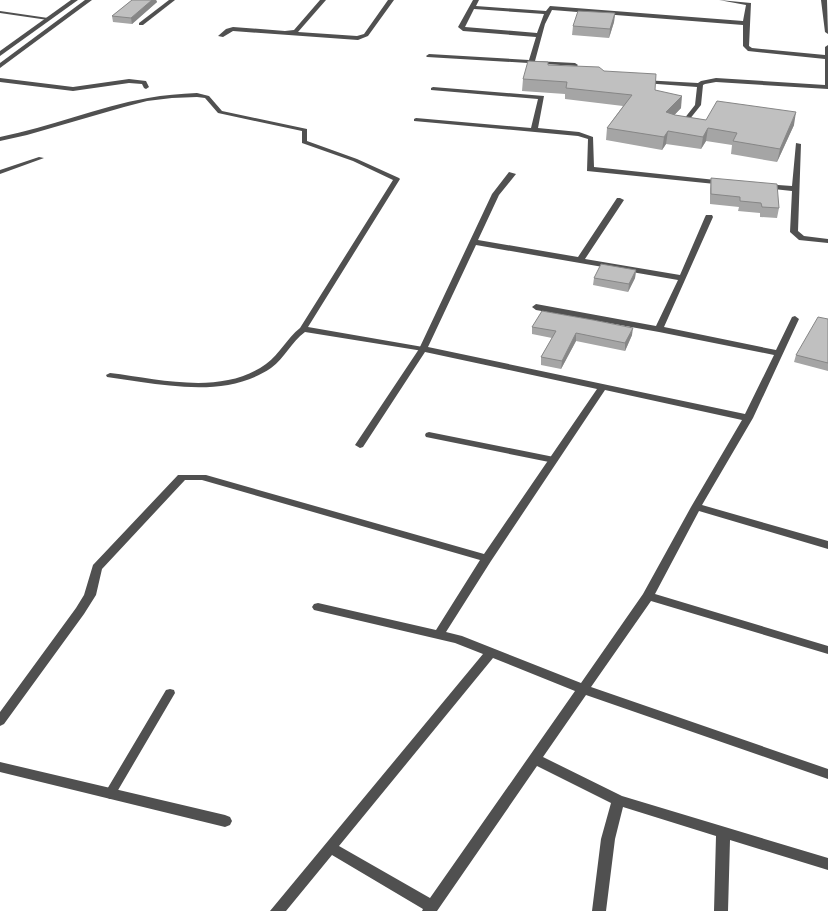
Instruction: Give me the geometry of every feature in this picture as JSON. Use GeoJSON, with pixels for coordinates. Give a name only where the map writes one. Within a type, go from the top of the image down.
{"type":"FeatureCollection","features":[{"type":"Feature","properties":{"kind":"street"},"geometry":{"type":"LineString","coordinates":[[0,54],[75,0]]}},
{"type":"Feature","properties":{"kind":"street"},"geometry":{"type":"LineString","coordinates":[[0,66],[89,0]]}},
{"type":"Feature","properties":{"kind":"street"},"geometry":{"type":"LineString","coordinates":[[141,24],[172,0]]}},
{"type":"Feature","properties":{"kind":"street"},"geometry":{"type":"LineString","coordinates":[[290,33],[299,28],[323,0]]}},
{"type":"Feature","properties":{"kind":"street"},"geometry":{"type":"LineString","coordinates":[[221,36],[228,30],[233,29],[358,38],[366,35],[391,0]]}},
{"type":"Feature","properties":{"kind":"street"},"geometry":{"type":"LineString","coordinates":[[476,0],[461,26],[462,29],[539,35]]}},
{"type":"Feature","properties":{"kind":"street"},"geometry":{"type":"LineString","coordinates":[[532,62],[539,35],[553,0]]}},
{"type":"Feature","properties":{"kind":"street"},"geometry":{"type":"LineString","coordinates":[[722,0],[748,4],[746,46],[750,50],[828,57]]}},
{"type":"Feature","properties":{"kind":"street"},"geometry":{"type":"LineString","coordinates":[[824,0],[828,32]]}},
{"type":"Feature","properties":{"kind":"street"},"geometry":{"type":"LineString","coordinates":[[472,7],[746,23]]}},
{"type":"Feature","properties":{"kind":"street"},"geometry":{"type":"LineString","coordinates":[[632,80],[700,85],[702,82],[716,80],[828,87],[828,47]]}},
{"type":"Feature","properties":{"kind":"street"},"geometry":{"type":"LineString","coordinates":[[429,56],[575,65]]}},
{"type":"Feature","properties":{"kind":"street"},"geometry":{"type":"LineString","coordinates":[[683,124],[698,104],[700,85]]}},
{"type":"Feature","properties":{"kind":"street"},"geometry":{"type":"LineString","coordinates":[[433,89],[542,97],[534,130]]}},
{"type":"Feature","properties":{"kind":"street"},"geometry":{"type":"LineString","coordinates":[[416,120],[579,134],[590,138],[590,169],[730,184]]}},
{"type":"Feature","properties":{"kind":"street"},"geometry":{"type":"LineString","coordinates":[[798,144],[794,232],[802,238],[828,242]]}},
{"type":"Feature","properties":{"kind":"street"},"geometry":{"type":"LineString","coordinates":[[360,445],[423,349],[496,194],[512,174]]}},
{"type":"Feature","properties":{"kind":"street"},"geometry":{"type":"LineString","coordinates":[[758,186],[796,189]]}},
{"type":"Feature","properties":{"kind":"street"},"geometry":{"type":"LineString","coordinates":[[581,259],[620,200]]}},
{"type":"Feature","properties":{"kind":"street"},"geometry":{"type":"LineString","coordinates":[[659,328],[683,278],[709,216]]}},
{"type":"Feature","properties":{"kind":"street"},"geometry":{"type":"LineString","coordinates":[[474,242],[683,278]]}},
{"type":"Feature","properties":{"kind":"street"},"geometry":{"type":"LineString","coordinates":[[536,307],[659,328],[778,353]]}},
{"type":"Feature","properties":{"kind":"street"},"geometry":{"type":"LineString","coordinates":[[330,847],[430,909],[648,596],[696,507],[748,418],[795,319]]}},
{"type":"Feature","properties":{"kind":"street"},"geometry":{"type":"LineString","coordinates":[[423,349],[748,418]]}},
{"type":"Feature","properties":{"kind":"street"},"geometry":{"type":"LineString","coordinates":[[439,634],[487,558],[603,386]]}},
{"type":"Feature","properties":{"kind":"street"},"geometry":{"type":"LineString","coordinates":[[0,721],[90,595],[97,568],[182,477],[202,477],[487,558]]}},
{"type":"Feature","properties":{"kind":"street"},"geometry":{"type":"LineString","coordinates":[[696,507],[828,545]]}},
{"type":"Feature","properties":{"kind":"street"},"geometry":{"type":"LineString","coordinates":[[648,596],[828,650]]}},
{"type":"Feature","properties":{"kind":"street"},"geometry":{"type":"LineString","coordinates":[[318,607],[439,634],[491,652],[582,689],[828,774]]}},
{"type":"Feature","properties":{"kind":"street"},"geometry":{"type":"LineString","coordinates":[[277,911],[491,652]]}},
{"type":"Feature","properties":{"kind":"street"},"geometry":{"type":"LineString","coordinates":[[534,759],[618,800],[828,864]]}},
{"type":"Feature","properties":{"kind":"street"},"geometry":{"type":"LineString","coordinates":[[0,767],[225,822]]}},
{"type":"Feature","properties":{"kind":"street"},"geometry":{"type":"LineString","coordinates":[[599,911],[608,839],[618,800]]}},
{"type":"Feature","properties":{"kind":"street"},"geometry":{"type":"LineString","coordinates":[[721,911],[723,832]]}},
{"type":"Feature","properties":{"kind":"lane"},"geometry":{"type":"LineString","coordinates":[[0,12],[48,19]]}},
{"type":"Feature","properties":{"kind":"lane"},"geometry":{"type":"LineString","coordinates":[[0,80],[73,90],[129,82],[144,82],[146,86]]}},
{"type":"Feature","properties":{"kind":"lane"},"geometry":{"type":"LineString","coordinates":[[0,139],[38,132],[122,104],[197,95],[207,97],[220,112],[305,130],[304,142],[355,160],[397,179],[303,329],[296,333],[280,358],[265,369],[240,380],[221,385],[110,375]]}},
{"type":"Feature","properties":{"kind":"lane"},"geometry":{"type":"LineString","coordinates":[[0,172],[41,158]]}},
{"type":"Feature","properties":{"kind":"lane"},"geometry":{"type":"LineString","coordinates":[[303,329],[423,349]]}},
{"type":"Feature","properties":{"kind":"lane"},"geometry":{"type":"LineString","coordinates":[[429,435],[554,460]]}},
{"type":"Feature","properties":{"kind":"lane"},"geometry":{"type":"LineString","coordinates":[[110,794],[170,693]]}},
{"type":"Feature","properties":{"kind":"building"},"geometry":{"type":"Polygon","coordinates":[[[132,0],[152,0],[131,18],[112,16],[132,0]]]}},
{"type":"Feature","properties":{"kind":"building"},"geometry":{"type":"Polygon","coordinates":[[[578,11],[615,13],[610,29],[573,26],[578,11]]]}},
{"type":"Feature","properties":{"kind":"building"},"geometry":{"type":"Polygon","coordinates":[[[528,61],[548,62],[548,65],[599,67],[604,71],[656,74],[655,90],[682,96],[666,112],[675,115],[706,120],[717,101],[796,112],[780,149],[733,141],[737,133],[708,128],[703,137],[668,131],[664,137],[607,128],[632,95],[566,88],[567,82],[523,79],[528,61]]]}},
{"type":"Feature","properties":{"kind":"building"},"geometry":{"type":"Polygon","coordinates":[[[711,178],[777,184],[779,208],[762,207],[761,203],[740,201],[740,197],[711,194],[711,178]]]}},
{"type":"Feature","properties":{"kind":"building"},"geometry":{"type":"Polygon","coordinates":[[[601,264],[636,270],[629,284],[594,278],[601,264]]]}},
{"type":"Feature","properties":{"kind":"building"},"geometry":{"type":"Polygon","coordinates":[[[542,311],[633,328],[625,343],[576,333],[562,361],[541,357],[556,331],[532,327],[542,311]]]}},
{"type":"Feature","properties":{"kind":"building"},"geometry":{"type":"Polygon","coordinates":[[[818,317],[828,319],[828,363],[796,355],[818,317]]]}}]}
